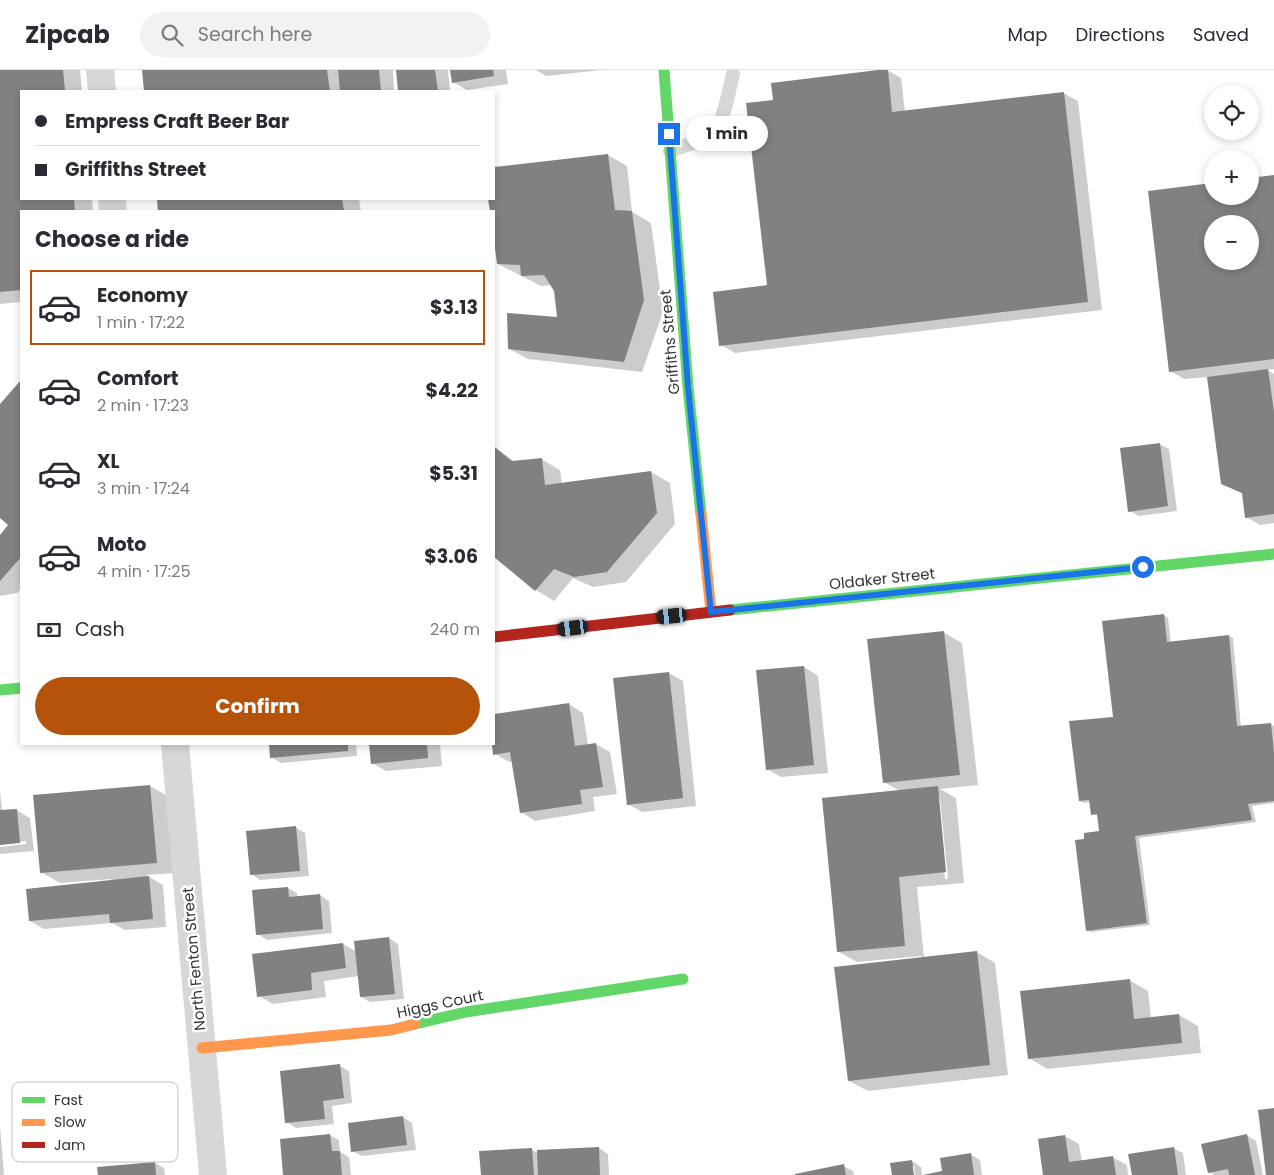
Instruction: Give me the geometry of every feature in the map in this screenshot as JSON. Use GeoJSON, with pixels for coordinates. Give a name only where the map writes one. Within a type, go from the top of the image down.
{"type":"FeatureCollection","features":[{"type":"Feature","properties":{"kind":"street"},"geometry":{"type":"LineString","coordinates":[[100,70],[102,90]]}},
{"type":"Feature","properties":{"kind":"street","name":"Griffiths Street"},"geometry":{"type":"LineString","coordinates":[[664,70],[688,387],[711,612]]}},
{"type":"Feature","properties":{"kind":"street","name":"Oldaker Street"},"geometry":{"type":"LineString","coordinates":[[495,637],[711,612],[1274,554]]}},
{"type":"Feature","properties":{"kind":"street"},"geometry":{"type":"LineString","coordinates":[[0,690],[20,688]]}},
{"type":"Feature","properties":{"kind":"street","name":"North Fenton Street"},"geometry":{"type":"LineString","coordinates":[[175,745],[213,1175]]}},
{"type":"Feature","properties":{"kind":"street","name":"Higgs Court"},"geometry":{"type":"LineString","coordinates":[[202,1048],[391,1030],[466,1012],[683,979]]}},
{"type":"Feature","properties":{"kind":"lane"},"geometry":{"type":"LineString","coordinates":[[670,151],[710,135],[716,129],[722,117],[733,74]]}},
{"type":"Feature","properties":{"kind":"building"},"geometry":{"type":"Polygon","coordinates":[[[0,70],[63,70],[65,90],[20,90],[20,200],[74,200],[75,210],[20,210],[20,290],[0,292],[0,70]]]}},
{"type":"Feature","properties":{"kind":"building"},"geometry":{"type":"Polygon","coordinates":[[[142,70],[327,70],[330,90],[144,90],[142,70]]]}},
{"type":"Feature","properties":{"kind":"building"},"geometry":{"type":"Polygon","coordinates":[[[338,70],[379,70],[381,90],[340,90],[338,70]]]}},
{"type":"Feature","properties":{"kind":"building"},"geometry":{"type":"Polygon","coordinates":[[[396,70],[435,70],[438,90],[398,90],[396,70]]]}},
{"type":"Feature","properties":{"kind":"building"},"geometry":{"type":"Polygon","coordinates":[[[450,70],[493,70],[494,76],[452,83],[450,70]]]}},
{"type":"Feature","properties":{"kind":"building"},"geometry":{"type":"Polygon","coordinates":[[[888,70],[892,112],[1064,92],[1088,302],[719,346],[713,292],[767,285],[746,103],[773,100],[771,83],[888,70]]]}},
{"type":"Feature","properties":{"kind":"building"},"geometry":{"type":"Polygon","coordinates":[[[608,154],[615,210],[632,211],[644,300],[624,362],[508,349],[507,313],[557,317],[554,291],[544,275],[521,276],[520,265],[497,264],[495,210],[490,210],[488,200],[495,200],[495,167],[608,154]]]}},
{"type":"Feature","properties":{"kind":"building"},"geometry":{"type":"Polygon","coordinates":[[[1274,175],[1274,359],[1169,372],[1148,191],[1204,184],[1204,205],[1259,205],[1259,177],[1274,175]]]}},
{"type":"Feature","properties":{"kind":"building"},"geometry":{"type":"Polygon","coordinates":[[[157,200],[342,200],[344,210],[158,210],[157,200]]]}},
{"type":"Feature","properties":{"kind":"building"},"geometry":{"type":"Polygon","coordinates":[[[1268,369],[1274,412],[1274,514],[1245,518],[1242,493],[1221,484],[1207,377],[1268,369]]]}},
{"type":"Feature","properties":{"kind":"building"},"geometry":{"type":"Polygon","coordinates":[[[20,381],[20,558],[0,581],[0,535],[8,525],[0,518],[0,404],[20,381]]]}},
{"type":"Feature","properties":{"kind":"building"},"geometry":{"type":"Polygon","coordinates":[[[1160,443],[1168,506],[1128,512],[1120,448],[1160,443]]]}},
{"type":"Feature","properties":{"kind":"building"},"geometry":{"type":"Polygon","coordinates":[[[495,448],[512,461],[542,458],[545,485],[651,471],[657,513],[607,572],[574,577],[554,569],[535,591],[495,558],[495,448]]]}},
{"type":"Feature","properties":{"kind":"building"},"geometry":{"type":"Polygon","coordinates":[[[1164,614],[1167,642],[1229,635],[1237,726],[1271,723],[1274,753],[1274,801],[1248,804],[1252,820],[1135,836],[1147,923],[1086,931],[1075,840],[1084,839],[1084,833],[1099,831],[1097,814],[1091,815],[1089,800],[1079,801],[1069,721],[1113,717],[1102,621],[1164,614]]]}},
{"type":"Feature","properties":{"kind":"building"},"geometry":{"type":"Polygon","coordinates":[[[944,631],[960,775],[883,783],[867,639],[944,631]]]}},
{"type":"Feature","properties":{"kind":"building"},"geometry":{"type":"Polygon","coordinates":[[[804,666],[814,765],[766,770],[756,670],[804,666]]]}},
{"type":"Feature","properties":{"kind":"building"},"geometry":{"type":"Polygon","coordinates":[[[669,672],[683,798],[627,805],[613,678],[669,672]]]}},
{"type":"Feature","properties":{"kind":"building"},"geometry":{"type":"Polygon","coordinates":[[[569,703],[575,746],[596,743],[603,787],[580,790],[582,804],[520,813],[510,752],[493,755],[492,745],[495,745],[495,714],[569,703]]]}},
{"type":"Feature","properties":{"kind":"building"},"geometry":{"type":"Polygon","coordinates":[[[269,745],[348,745],[348,751],[270,758],[269,745]]]}},
{"type":"Feature","properties":{"kind":"building"},"geometry":{"type":"Polygon","coordinates":[[[369,745],[427,745],[428,758],[371,764],[369,745]]]}},
{"type":"Feature","properties":{"kind":"building"},"geometry":{"type":"Polygon","coordinates":[[[150,785],[157,863],[40,873],[33,795],[150,785]]]}},
{"type":"Feature","properties":{"kind":"building"},"geometry":{"type":"Polygon","coordinates":[[[938,786],[946,872],[899,877],[905,946],[837,952],[822,798],[938,786]]]}},
{"type":"Feature","properties":{"kind":"building"},"geometry":{"type":"Polygon","coordinates":[[[17,809],[20,843],[0,845],[0,810],[17,809]]]}},
{"type":"Feature","properties":{"kind":"building"},"geometry":{"type":"Polygon","coordinates":[[[296,826],[300,871],[250,875],[246,831],[296,826]]]}},
{"type":"Feature","properties":{"kind":"building"},"geometry":{"type":"Polygon","coordinates":[[[149,876],[153,919],[110,923],[109,914],[29,921],[26,889],[149,876]]]}},
{"type":"Feature","properties":{"kind":"building"},"geometry":{"type":"Polygon","coordinates":[[[288,887],[289,897],[320,894],[323,929],[256,935],[252,890],[288,887]]]}},
{"type":"Feature","properties":{"kind":"building"},"geometry":{"type":"Polygon","coordinates":[[[389,937],[395,994],[360,997],[354,941],[389,937]]]}},
{"type":"Feature","properties":{"kind":"building"},"geometry":{"type":"Polygon","coordinates":[[[343,943],[346,968],[311,973],[312,990],[257,997],[252,954],[343,943]]]}},
{"type":"Feature","properties":{"kind":"building"},"geometry":{"type":"Polygon","coordinates":[[[977,951],[990,1065],[848,1081],[834,967],[977,951]]]}},
{"type":"Feature","properties":{"kind":"building"},"geometry":{"type":"Polygon","coordinates":[[[1130,979],[1134,1019],[1179,1014],[1182,1043],[1028,1059],[1020,991],[1130,979]]]}},
{"type":"Feature","properties":{"kind":"building"},"geometry":{"type":"Polygon","coordinates":[[[340,1064],[344,1098],[323,1101],[325,1119],[285,1123],[280,1071],[340,1064]]]}},
{"type":"Feature","properties":{"kind":"building"},"geometry":{"type":"Polygon","coordinates":[[[1274,1108],[1274,1175],[1266,1175],[1258,1110],[1274,1108]]]}},
{"type":"Feature","properties":{"kind":"building"},"geometry":{"type":"Polygon","coordinates":[[[403,1116],[407,1145],[351,1152],[348,1123],[403,1116]]]}},
{"type":"Feature","properties":{"kind":"building"},"geometry":{"type":"Polygon","coordinates":[[[330,1134],[332,1151],[340,1151],[342,1175],[283,1175],[280,1139],[330,1134]]]}},
{"type":"Feature","properties":{"kind":"building"},"geometry":{"type":"Polygon","coordinates":[[[1247,1134],[1255,1175],[1229,1175],[1228,1169],[1208,1173],[1201,1144],[1247,1134]]]}},
{"type":"Feature","properties":{"kind":"building"},"geometry":{"type":"Polygon","coordinates":[[[1065,1135],[1069,1162],[1113,1156],[1116,1175],[1043,1175],[1038,1139],[1065,1135]]]}},
{"type":"Feature","properties":{"kind":"building"},"geometry":{"type":"Polygon","coordinates":[[[599,1147],[600,1175],[538,1175],[537,1150],[599,1147]]]}},
{"type":"Feature","properties":{"kind":"building"},"geometry":{"type":"Polygon","coordinates":[[[1174,1147],[1178,1175],[1132,1175],[1128,1154],[1174,1147]]]}},
{"type":"Feature","properties":{"kind":"building"},"geometry":{"type":"Polygon","coordinates":[[[532,1148],[534,1175],[481,1175],[479,1151],[532,1148]]]}},
{"type":"Feature","properties":{"kind":"building"},"geometry":{"type":"Polygon","coordinates":[[[971,1153],[974,1175],[923,1175],[942,1171],[940,1158],[971,1153]]]}},
{"type":"Feature","properties":{"kind":"building"},"geometry":{"type":"Polygon","coordinates":[[[912,1160],[914,1175],[892,1175],[890,1163],[912,1160]]]}},
{"type":"Feature","properties":{"kind":"building"},"geometry":{"type":"Polygon","coordinates":[[[155,1162],[156,1175],[98,1175],[97,1167],[155,1162]]]}},
{"type":"Feature","properties":{"kind":"building"},"geometry":{"type":"Polygon","coordinates":[[[844,1164],[846,1175],[795,1175],[795,1174],[844,1164]]]}},
{"type":"Feature","properties":{"kind":"traffic: fast"},"geometry":{"type":"LineString","coordinates":[[664,70],[688,387],[701,514]]}},
{"type":"Feature","properties":{"kind":"traffic: fast"},"geometry":{"type":"LineString","coordinates":[[730,610],[1274,554]]}},
{"type":"Feature","properties":{"kind":"traffic: fast"},"geometry":{"type":"LineString","coordinates":[[0,690],[20,688]]}},
{"type":"Feature","properties":{"kind":"traffic: fast"},"geometry":{"type":"LineString","coordinates":[[415,1024],[466,1012],[683,979]]}},
{"type":"Feature","properties":{"kind":"traffic: slow"},"geometry":{"type":"LineString","coordinates":[[701,514],[711,612]]}},
{"type":"Feature","properties":{"kind":"traffic: slow"},"geometry":{"type":"LineString","coordinates":[[202,1048],[391,1030],[415,1024]]}},
{"type":"Feature","properties":{"kind":"traffic: jam"},"geometry":{"type":"LineString","coordinates":[[495,637],[730,610]]}},
{"type":"Feature","properties":{"kind":"route"},"geometry":{"type":"LineString","coordinates":[[669,134],[688,387],[711,612],[1143,567]]}}]}
